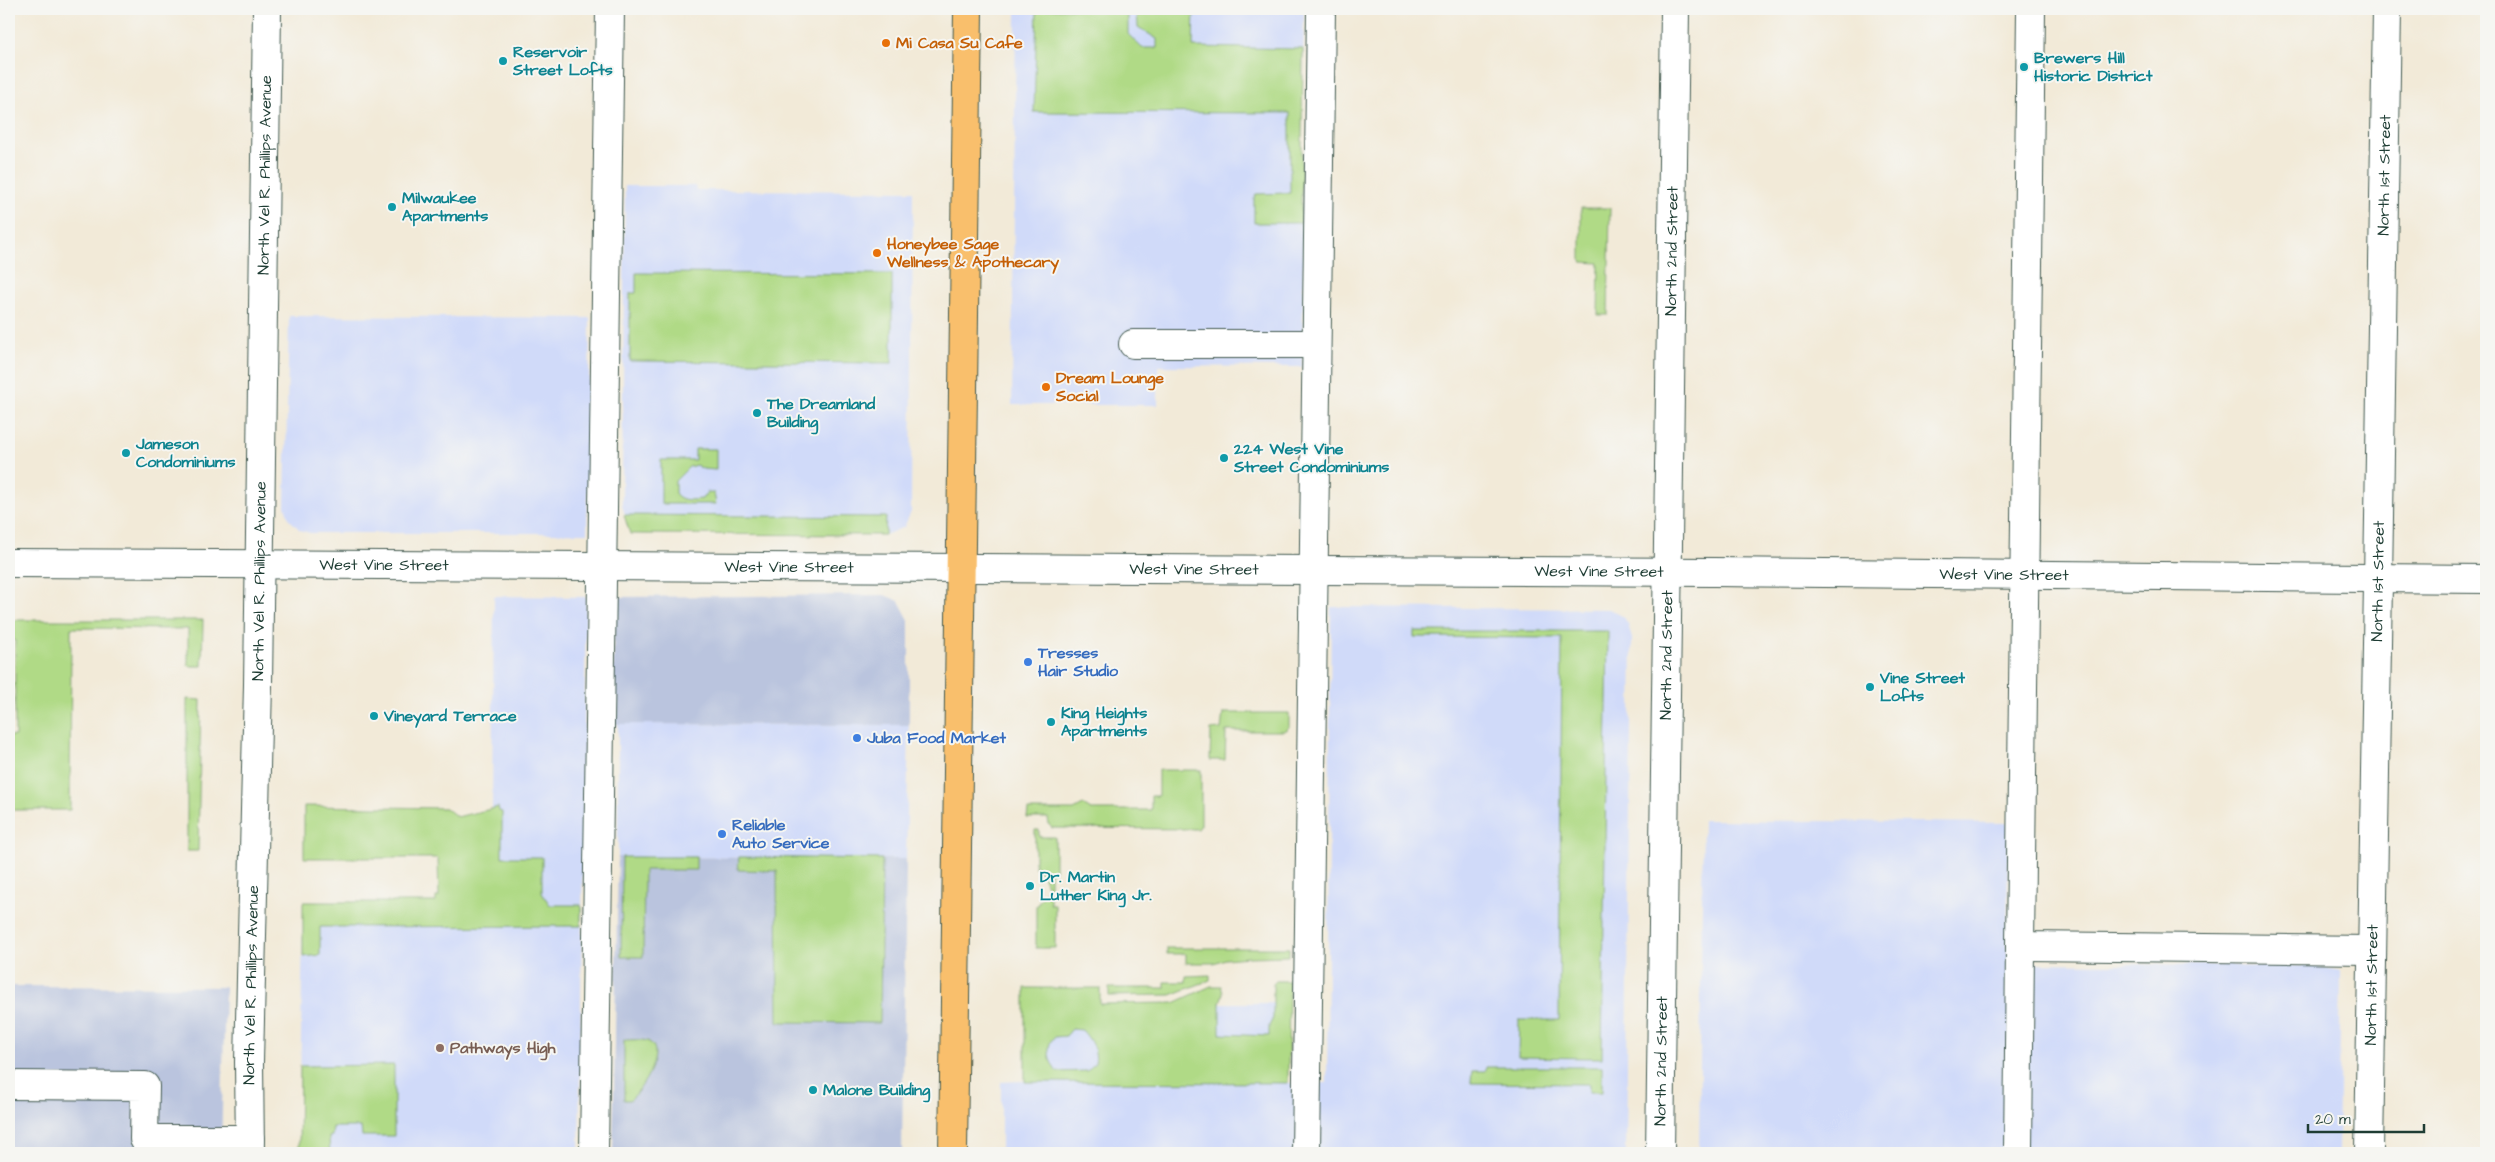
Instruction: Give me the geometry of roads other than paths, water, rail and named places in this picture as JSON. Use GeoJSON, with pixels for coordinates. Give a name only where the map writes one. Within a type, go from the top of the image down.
{"type":"FeatureCollection","features":[{"type":"Feature","properties":{"kind":"main road"},"geometry":{"type":"LineString","coordinates":[[953,1153],[968,9]]}},
{"type":"Feature","properties":{"kind":"street","name":"North Vel R. Phillips Avenue"},"geometry":{"type":"LineString","coordinates":[[250,1146],[249,1062],[267,9]]}},
{"type":"Feature","properties":{"kind":"street"},"geometry":{"type":"LineString","coordinates":[[594,1153],[610,9]]}},
{"type":"Feature","properties":{"kind":"street"},"geometry":{"type":"LineString","coordinates":[[1306,1153],[1321,9]]}},
{"type":"Feature","properties":{"kind":"street","name":"North 2nd Street"},"geometry":{"type":"LineString","coordinates":[[1660,1153],[1675,9]]}},
{"type":"Feature","properties":{"kind":"street"},"geometry":{"type":"LineString","coordinates":[[2018,1153],[2031,9]]}},
{"type":"Feature","properties":{"kind":"street","name":"North 1st Street"},"geometry":{"type":"LineString","coordinates":[[2369,1153],[2387,9]]}},
{"type":"Feature","properties":{"kind":"street"},"geometry":{"type":"LineString","coordinates":[[1133,344],[1316,344]]}},
{"type":"Feature","properties":{"kind":"street","name":"West Vine Street"},"geometry":{"type":"LineString","coordinates":[[9,563],[2486,578]]}},
{"type":"Feature","properties":{"kind":"street"},"geometry":{"type":"LineString","coordinates":[[2020,946],[2372,950]]}},
{"type":"Feature","properties":{"kind":"street"},"geometry":{"type":"LineString","coordinates":[[9,1085],[145,1086],[144,1139],[250,1146]]}},
{"type":"Feature","properties":{"kind":"place","name":"Mi Casa Su Cafe"},"geometry":{"type":"Point","coordinates":[886,43]}},
{"type":"Feature","properties":{"kind":"place","name":"Reservoir Street Lofts"},"geometry":{"type":"Point","coordinates":[503,61]}},
{"type":"Feature","properties":{"kind":"place","name":"Brewers Hill Historic District"},"geometry":{"type":"Point","coordinates":[2024,67]}},
{"type":"Feature","properties":{"kind":"place","name":"Milwaukee Apartments"},"geometry":{"type":"Point","coordinates":[392,207]}},
{"type":"Feature","properties":{"kind":"place","name":"Honeybee Sage Wellness & Apothecary"},"geometry":{"type":"Point","coordinates":[877,253]}},
{"type":"Feature","properties":{"kind":"place","name":"Dream Lounge Social"},"geometry":{"type":"Point","coordinates":[1046,387]}},
{"type":"Feature","properties":{"kind":"place","name":"The Dreamland Building"},"geometry":{"type":"Point","coordinates":[757,413]}},
{"type":"Feature","properties":{"kind":"place","name":"Jameson Condominiums"},"geometry":{"type":"Point","coordinates":[126,453]}},
{"type":"Feature","properties":{"kind":"place","name":"224 West Vine Street Condominiums"},"geometry":{"type":"Point","coordinates":[1224,458]}},
{"type":"Feature","properties":{"kind":"place","name":"Tresses Hair Studio"},"geometry":{"type":"Point","coordinates":[1028,662]}},
{"type":"Feature","properties":{"kind":"place","name":"Vine Street Lofts"},"geometry":{"type":"Point","coordinates":[1870,687]}},
{"type":"Feature","properties":{"kind":"place","name":"Vineyard Terrace"},"geometry":{"type":"Point","coordinates":[374,716]}},
{"type":"Feature","properties":{"kind":"place","name":"King Heights Apartments"},"geometry":{"type":"Point","coordinates":[1051,722]}},
{"type":"Feature","properties":{"kind":"place","name":"Juba Food Market"},"geometry":{"type":"Point","coordinates":[857,738]}},
{"type":"Feature","properties":{"kind":"place","name":"Reliable Auto Service"},"geometry":{"type":"Point","coordinates":[722,834]}},
{"type":"Feature","properties":{"kind":"place","name":"Dr. Martin Luther King Jr."},"geometry":{"type":"Point","coordinates":[1030,886]}},
{"type":"Feature","properties":{"kind":"place","name":"Pathways High"},"geometry":{"type":"Point","coordinates":[440,1048]}},
{"type":"Feature","properties":{"kind":"place","name":"Malone Building"},"geometry":{"type":"Point","coordinates":[813,1090]}}]}
